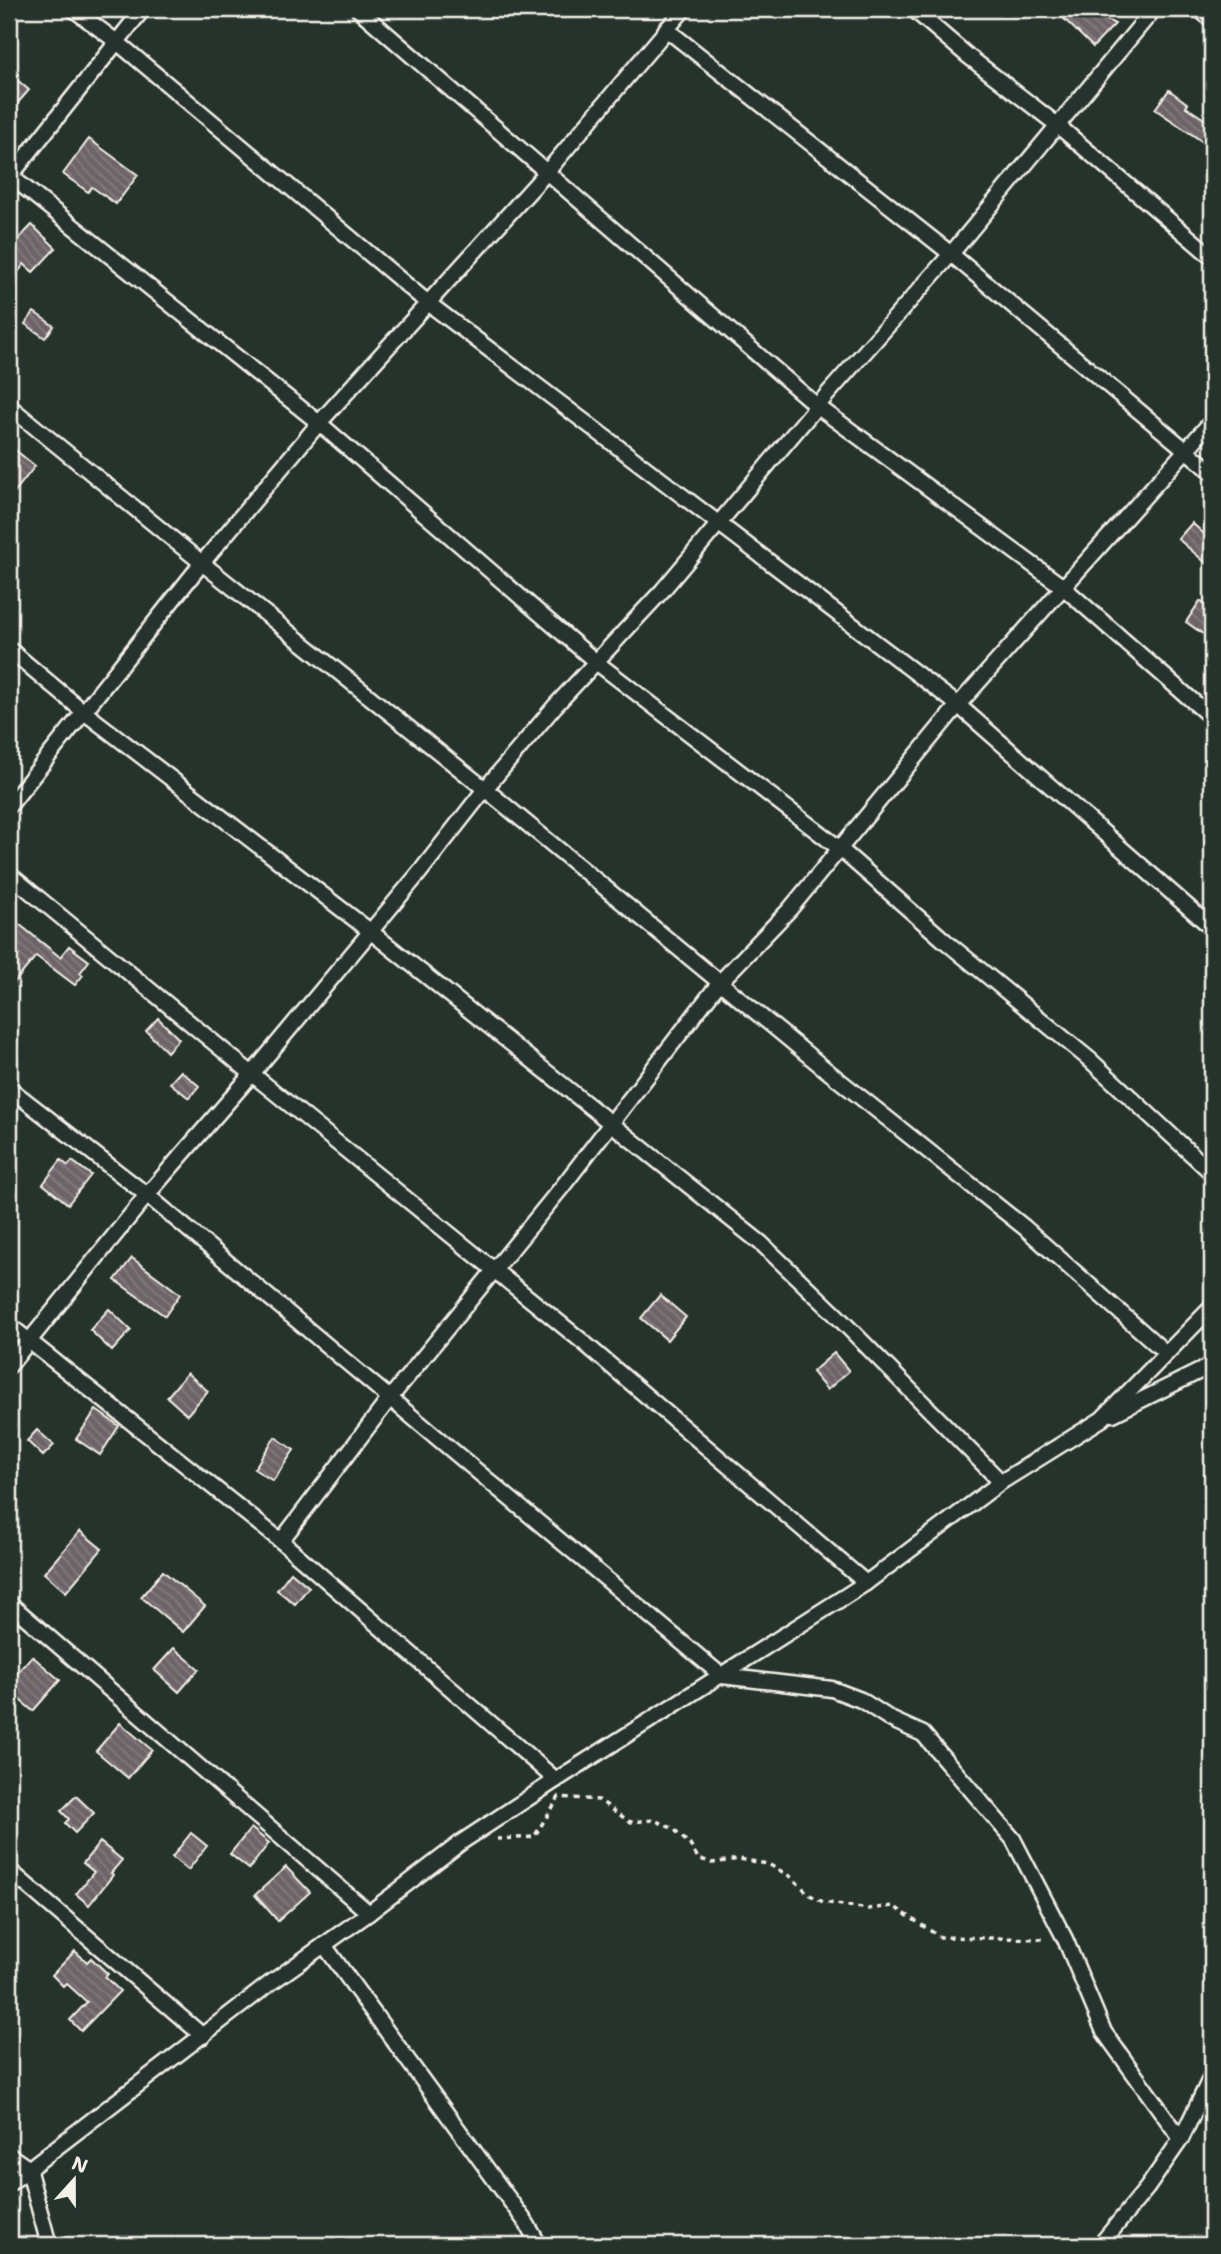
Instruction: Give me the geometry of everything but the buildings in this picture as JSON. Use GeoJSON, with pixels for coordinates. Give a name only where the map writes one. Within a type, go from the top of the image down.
{"type":"FeatureCollection","features":[{"type":"Feature","properties":{"kind":"street"},"geometry":{"type":"LineString","coordinates":[[73,9],[117,42],[428,303],[958,705],[1212,928]]}},
{"type":"Feature","properties":{"kind":"street"},"geometry":{"type":"LineString","coordinates":[[143,9],[9,176],[319,423],[596,662],[839,848],[945,941],[1089,1059],[1212,1173]]}},
{"type":"Feature","properties":{"kind":"street"},"geometry":{"type":"LineString","coordinates":[[358,9],[817,406],[1063,587],[1212,718]]}},
{"type":"Feature","properties":{"kind":"street"},"geometry":{"type":"LineString","coordinates":[[9,806],[202,563],[319,423],[547,173],[684,9]]}},
{"type":"Feature","properties":{"kind":"street"},"geometry":{"type":"LineString","coordinates":[[913,9],[968,56],[1056,124],[1212,257]]}},
{"type":"Feature","properties":{"kind":"street"},"geometry":{"type":"LineString","coordinates":[[9,1366],[555,706],[662,591],[817,406],[951,254],[1154,9]]}},
{"type":"Feature","properties":{"kind":"street"},"geometry":{"type":"LineString","coordinates":[[1199,9],[1212,20]]}},
{"type":"Feature","properties":{"kind":"street"},"geometry":{"type":"LineString","coordinates":[[666,29],[951,254],[1212,472]]}},
{"type":"Feature","properties":{"kind":"street"},"geometry":{"type":"LineString","coordinates":[[9,406],[485,789],[825,1069],[1024,1227],[1166,1353]]}},
{"type":"Feature","properties":{"kind":"street"},"geometry":{"type":"LineString","coordinates":[[281,1541],[390,1398],[611,1124],[720,982],[790,909],[958,705],[1212,421]]}},
{"type":"Feature","properties":{"kind":"street"},"geometry":{"type":"LineString","coordinates":[[9,649],[84,712],[370,931],[762,1244],[1002,1482]]}},
{"type":"Feature","properties":{"kind":"street"},"geometry":{"type":"LineString","coordinates":[[9,874],[613,1367],[866,1583]]}},
{"type":"Feature","properties":{"kind":"street"},"geometry":{"type":"LineString","coordinates":[[9,1088],[148,1195],[722,1676],[832,1689],[861,1699],[892,1720],[923,1734],[1013,1839],[1065,1939],[1104,2032],[1181,2139]]}},
{"type":"Feature","properties":{"kind":"street"},"geometry":{"type":"LineString","coordinates":[[1102,1419],[1212,1307]]}},
{"type":"Feature","properties":{"kind":"street"},"geometry":{"type":"LineString","coordinates":[[9,1325],[281,1541],[556,1780]]}},
{"type":"Feature","properties":{"kind":"street"},"geometry":{"type":"LineString","coordinates":[[9,2184],[269,1984],[369,1913],[463,1841],[866,1583],[1002,1482],[1102,1419],[1212,1365]]}},
{"type":"Feature","properties":{"kind":"street"},"geometry":{"type":"LineString","coordinates":[[9,1603],[369,1913]]}},
{"type":"Feature","properties":{"kind":"street"},"geometry":{"type":"LineString","coordinates":[[9,1870],[203,2036]]}},
{"type":"Feature","properties":{"kind":"street"},"geometry":{"type":"LineString","coordinates":[[324,1945],[527,2224],[539,2245]]}},
{"type":"Feature","properties":{"kind":"street"},"geometry":{"type":"LineString","coordinates":[[1100,2245],[1147,2188],[1181,2139],[1212,2075]]}},
{"type":"Feature","properties":{"kind":"street"},"geometry":{"type":"LineString","coordinates":[[9,2155],[28,2168],[49,2245]]}},
{"type":"Feature","properties":{"kind":"path"},"geometry":{"type":"LineString","coordinates":[[463,1841],[534,1837],[559,1797],[598,1800],[630,1822],[654,1820],[674,1829],[690,1845],[698,1858],[712,1863],[739,1859],[768,1864],[823,1902],[868,1909],[893,1906],[940,1937],[1065,1939]]}}]}
